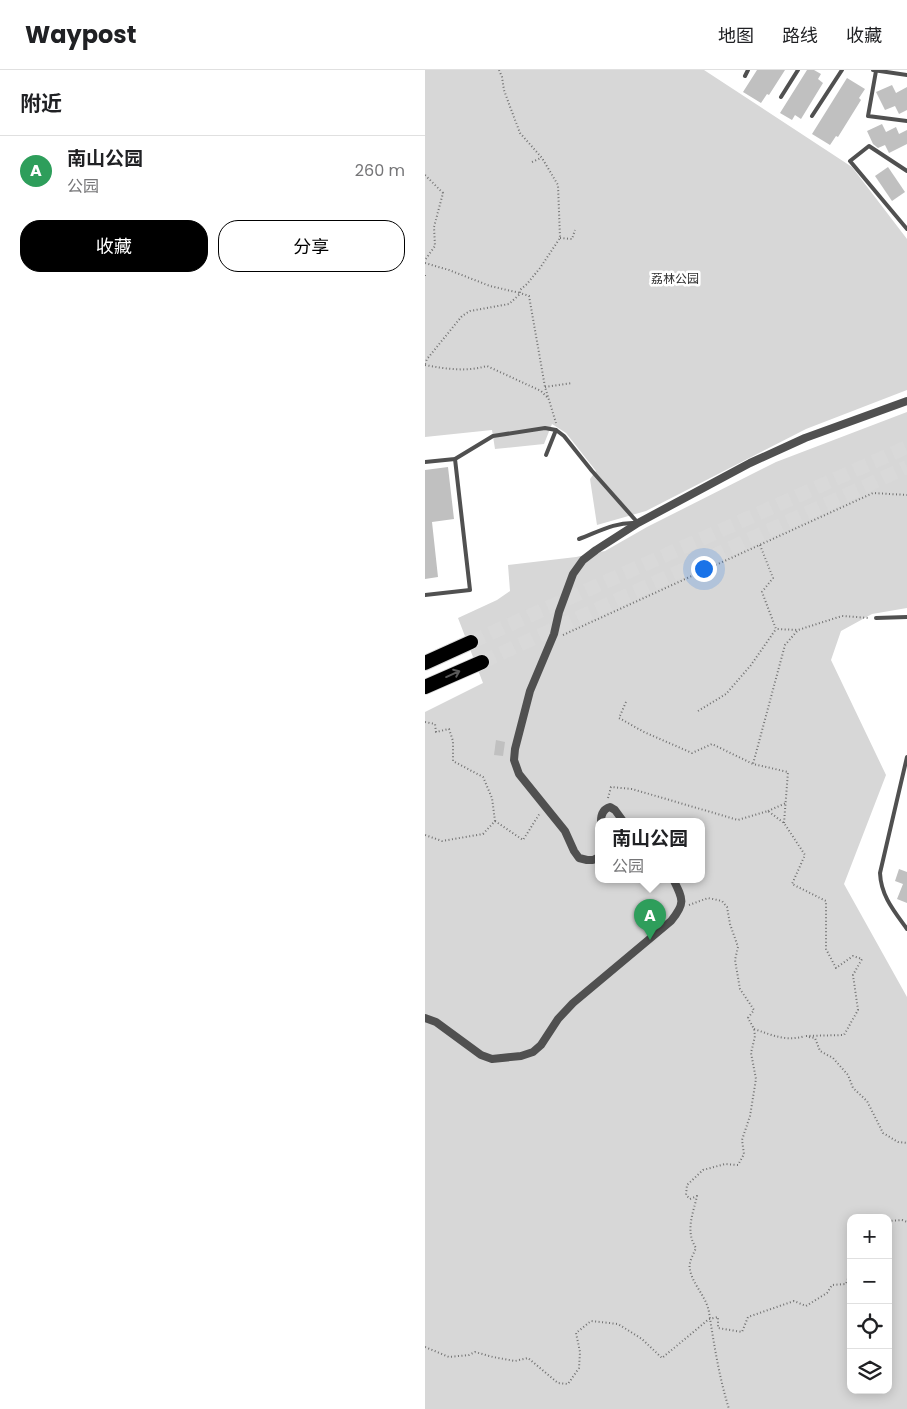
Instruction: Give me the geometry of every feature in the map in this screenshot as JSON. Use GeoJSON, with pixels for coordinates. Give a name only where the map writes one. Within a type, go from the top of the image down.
{"type":"FeatureCollection","features":[{"type":"Feature","properties":{"kind":"highway"},"geometry":{"type":"LineString","coordinates":[[425,663],[471,642]]}},
{"type":"Feature","properties":{"kind":"highway"},"geometry":{"type":"LineString","coordinates":[[425,687],[482,662]]}},
{"type":"Feature","properties":{"kind":"street"},"geometry":{"type":"LineString","coordinates":[[595,859],[579,858],[565,830],[519,774],[514,760],[515,749],[530,691],[552,640],[559,612],[573,574],[583,560],[638,523],[751,463],[805,438],[907,401]]}},
{"type":"Feature","properties":{"kind":"street"},"geometry":{"type":"LineString","coordinates":[[602,818],[603,812],[610,807],[621,818]]}},
{"type":"Feature","properties":{"kind":"street"},"geometry":{"type":"LineString","coordinates":[[425,1018],[436,1022],[481,1055],[492,1059],[521,1056],[533,1052],[541,1045],[558,1019],[573,1003],[671,921],[682,906],[675,883]]}},
{"type":"Feature","properties":{"kind":"lane"},"geometry":{"type":"LineString","coordinates":[[745,76],[749,70]]}},
{"type":"Feature","properties":{"kind":"lane"},"geometry":{"type":"LineString","coordinates":[[781,97],[798,70]]}},
{"type":"Feature","properties":{"kind":"lane"},"geometry":{"type":"LineString","coordinates":[[812,116],[842,70]]}},
{"type":"Feature","properties":{"kind":"lane"},"geometry":{"type":"LineString","coordinates":[[907,75],[874,70],[868,116],[907,121]]}},
{"type":"Feature","properties":{"kind":"lane"},"geometry":{"type":"LineString","coordinates":[[907,171],[869,146],[850,161],[907,230]]}},
{"type":"Feature","properties":{"kind":"lane"},"geometry":{"type":"LineString","coordinates":[[425,462],[455,459],[493,436],[545,428],[556,430],[638,523]]}},
{"type":"Feature","properties":{"kind":"lane"},"geometry":{"type":"LineString","coordinates":[[546,455],[556,430]]}},
{"type":"Feature","properties":{"kind":"lane"},"geometry":{"type":"LineString","coordinates":[[425,595],[470,590],[455,459]]}},
{"type":"Feature","properties":{"kind":"lane"},"geometry":{"type":"LineString","coordinates":[[579,539],[624,522],[638,523]]}},
{"type":"Feature","properties":{"kind":"lane"},"geometry":{"type":"LineString","coordinates":[[876,618],[907,617]]}},
{"type":"Feature","properties":{"kind":"lane"},"geometry":{"type":"LineString","coordinates":[[907,757],[880,873],[882,890],[885,897],[907,930]]}},
{"type":"Feature","properties":{"kind":"path"},"geometry":{"type":"LineString","coordinates":[[499,70],[504,90],[520,133],[542,158],[558,185],[560,238],[540,268],[509,304],[470,311],[461,316],[425,364],[450,370],[476,369],[487,366],[541,391],[549,399]]}},
{"type":"Feature","properties":{"kind":"path"},"geometry":{"type":"LineString","coordinates":[[532,162],[542,158]]}},
{"type":"Feature","properties":{"kind":"path"},"geometry":{"type":"LineString","coordinates":[[425,175],[443,193],[434,227],[435,246],[425,262],[490,286],[529,296],[545,387],[556,420],[556,430]]}},
{"type":"Feature","properties":{"kind":"path"},"geometry":{"type":"LineString","coordinates":[[560,238],[573,239],[575,230]]}},
{"type":"Feature","properties":{"kind":"path"},"geometry":{"type":"LineString","coordinates":[[545,387],[572,384]]}},
{"type":"Feature","properties":{"kind":"path"},"geometry":{"type":"LineString","coordinates":[[552,640],[873,493],[907,495]]}},
{"type":"Feature","properties":{"kind":"path"},"geometry":{"type":"LineString","coordinates":[[760,545],[773,578],[762,592],[776,629]]}},
{"type":"Feature","properties":{"kind":"path"},"geometry":{"type":"LineString","coordinates":[[776,629],[798,630],[842,616],[876,618]]}},
{"type":"Feature","properties":{"kind":"path"},"geometry":{"type":"LineString","coordinates":[[698,711],[726,694],[751,665],[776,629]]}},
{"type":"Feature","properties":{"kind":"path"},"geometry":{"type":"LineString","coordinates":[[753,764],[785,645],[798,630]]}},
{"type":"Feature","properties":{"kind":"path"},"geometry":{"type":"LineString","coordinates":[[626,702],[619,718],[644,732],[692,753],[712,744],[753,764],[788,772],[784,823]]}},
{"type":"Feature","properties":{"kind":"path"},"geometry":{"type":"LineString","coordinates":[[425,722],[435,724],[436,732],[449,729],[453,741],[453,761],[483,777],[492,798],[495,821],[523,840],[545,805]]}},
{"type":"Feature","properties":{"kind":"path"},"geometry":{"type":"LineString","coordinates":[[603,812],[611,787],[632,789],[738,820],[768,811],[786,803]]}},
{"type":"Feature","properties":{"kind":"path"},"geometry":{"type":"LineString","coordinates":[[754,1029],[773,1036],[794,1039],[805,1036],[844,1036],[858,1010],[853,975],[862,959],[853,956],[836,968],[826,949],[825,901],[792,884],[805,855],[784,823],[768,811]]}},
{"type":"Feature","properties":{"kind":"path"},"geometry":{"type":"LineString","coordinates":[[425,835],[442,841],[483,834],[495,821]]}},
{"type":"Feature","properties":{"kind":"path"},"geometry":{"type":"LineString","coordinates":[[682,906],[694,904],[708,898],[722,901],[727,907],[730,924],[738,947],[735,960],[740,989],[754,1010],[748,1018],[754,1029],[755,1036],[751,1052],[756,1079],[751,1116],[743,1140],[744,1154],[738,1166],[725,1164],[703,1170],[687,1185],[686,1196],[691,1198],[697,1196],[690,1226],[690,1239],[696,1248],[690,1260],[689,1268],[709,1310],[709,1319],[729,1409]]}},
{"type":"Feature","properties":{"kind":"path"},"geometry":{"type":"LineString","coordinates":[[805,1036],[815,1038],[820,1051],[833,1058],[848,1075],[853,1088],[867,1101],[883,1134],[898,1142],[907,1143]]}},
{"type":"Feature","properties":{"kind":"path"},"geometry":{"type":"LineString","coordinates":[[892,1221],[902,1220],[907,1222]]}},
{"type":"Feature","properties":{"kind":"path"},"geometry":{"type":"LineString","coordinates":[[425,1347],[449,1357],[469,1355],[475,1352],[515,1361],[528,1358],[558,1383],[569,1384],[579,1368],[580,1352],[576,1333],[591,1321],[618,1324],[642,1339],[662,1358],[709,1319],[718,1317],[718,1328],[742,1332],[748,1317],[793,1302],[806,1306],[827,1293],[832,1285],[846,1284],[847,1281]]}},
{"type":"Feature","properties":{"kind":"green space","name":"荔林公园"},"geometry":{"type":"Polygon","coordinates":[[[425,70],[704,70],[852,167],[907,239],[907,390],[806,429],[646,511],[597,525],[590,479],[596,471],[566,433],[552,424],[544,444],[495,449],[492,430],[425,437],[425,70]]]}},
{"type":"Feature","properties":{"kind":"green space"},"geometry":{"type":"Polygon","coordinates":[[[907,412],[907,608],[872,614],[841,631],[831,660],[886,775],[844,884],[907,997],[907,1409],[425,1409],[425,712],[483,683],[458,618],[497,600],[510,591],[508,565],[576,557],[605,551],[647,527],[776,462],[907,412]]]}},
{"type":"Feature","properties":{"kind":"building"},"geometry":{"type":"Polygon","coordinates":[[[757,70],[785,70],[769,95],[767,94],[761,103],[743,92],[757,70]]]}},
{"type":"Feature","properties":{"kind":"building"},"geometry":{"type":"Polygon","coordinates":[[[807,70],[814,70],[821,74],[818,79],[823,83],[801,119],[795,115],[792,120],[780,113],[807,70]]]}},
{"type":"Feature","properties":{"kind":"building"},"geometry":{"type":"Polygon","coordinates":[[[847,78],[865,89],[859,98],[861,100],[838,137],[836,136],[830,145],[812,134],[847,78]]]}},
{"type":"Feature","properties":{"kind":"building"},"geometry":{"type":"Polygon","coordinates":[[[892,85],[896,93],[907,87],[907,110],[899,114],[895,106],[885,110],[876,92],[892,85]]]}},
{"type":"Feature","properties":{"kind":"building"},"geometry":{"type":"Polygon","coordinates":[[[882,124],[886,132],[896,127],[899,134],[907,130],[907,144],[889,153],[885,145],[878,148],[873,144],[867,131],[882,124]]]}},
{"type":"Feature","properties":{"kind":"building"},"geometry":{"type":"Polygon","coordinates":[[[888,167],[905,192],[892,201],[875,176],[888,167]]]}},
{"type":"Feature","properties":{"kind":"building"},"geometry":{"type":"Polygon","coordinates":[[[448,467],[454,519],[432,522],[438,577],[425,579],[425,470],[448,467]]]}},
{"type":"Feature","properties":{"kind":"building"},"geometry":{"type":"Polygon","coordinates":[[[496,740],[505,742],[503,756],[494,755],[496,740]]]}},
{"type":"Feature","properties":{"kind":"building"},"geometry":{"type":"Polygon","coordinates":[[[899,869],[907,872],[907,903],[897,899],[903,884],[895,881],[899,869]]]}},
{"type":"Feature","properties":{"kind":"tunnel"},"geometry":{"type":"LineString","coordinates":[[471,642],[907,447]]}},
{"type":"Feature","properties":{"kind":"tunnel"},"geometry":{"type":"LineString","coordinates":[[482,662],[907,467]]}},
{"type":"Feature","properties":{"kind":"place","name":"南山公园"},"geometry":{"type":"Point","coordinates":[650,940]}}]}
